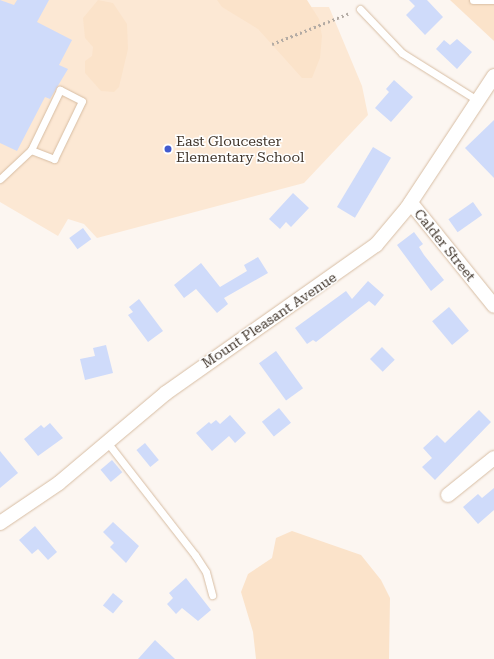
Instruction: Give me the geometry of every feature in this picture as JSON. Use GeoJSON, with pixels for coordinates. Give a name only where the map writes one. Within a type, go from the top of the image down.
{"type":"FeatureCollection","features":[{"type":"Feature","properties":{"kind":"street","name":"Mount Pleasant Avenue"},"geometry":{"type":"LineString","coordinates":[[0,522],[59,482],[217,355],[358,261],[411,203],[477,100],[492,82]]}},
{"type":"Feature","properties":{"kind":"street","name":"Calder Street"},"geometry":{"type":"LineString","coordinates":[[411,203],[494,306]]}},
{"type":"Feature","properties":{"kind":"street"},"geometry":{"type":"LineString","coordinates":[[448,495],[494,458]]}},
{"type":"Feature","properties":{"kind":"lane"},"geometry":{"type":"LineString","coordinates":[[473,0],[494,0]]}},
{"type":"Feature","properties":{"kind":"lane"},"geometry":{"type":"LineString","coordinates":[[360,9],[402,53],[477,100]]}},
{"type":"Feature","properties":{"kind":"lane"},"geometry":{"type":"LineString","coordinates":[[0,179],[31,150],[60,90],[82,101],[54,159],[31,150]]}},
{"type":"Feature","properties":{"kind":"lane"},"geometry":{"type":"LineString","coordinates":[[107,442],[196,555],[206,572],[212,595]]}},
{"type":"Feature","properties":{"kind":"path"},"geometry":{"type":"LineString","coordinates":[[272,44],[360,9]]}},
{"type":"Feature","properties":{"kind":"shaded area","name":"East Gloucester Elementary School"},"geometry":{"type":"Polygon","coordinates":[[[0,0],[249,0],[291,7],[329,7],[362,86],[368,115],[304,183],[97,238],[84,224],[68,219],[58,236],[0,202],[0,0]]]}},
{"type":"Feature","properties":{"kind":"shaded area"},"geometry":{"type":"Polygon","coordinates":[[[98,0],[113,3],[127,24],[128,49],[119,87],[114,92],[101,91],[85,73],[85,61],[92,56],[93,47],[85,38],[83,18],[98,0]]]}},
{"type":"Feature","properties":{"kind":"shaded area"},"geometry":{"type":"Polygon","coordinates":[[[217,0],[307,0],[319,19],[322,36],[320,58],[312,78],[302,78],[258,29],[222,7],[217,0]]]}},
{"type":"Feature","properties":{"kind":"shaded area"},"geometry":{"type":"Polygon","coordinates":[[[450,0],[494,0],[494,41],[450,0]]]}},
{"type":"Feature","properties":{"kind":"shaded area"},"geometry":{"type":"Polygon","coordinates":[[[292,531],[361,555],[381,580],[390,598],[389,659],[256,659],[253,632],[241,592],[248,574],[272,558],[276,538],[292,531]]]}},
{"type":"Feature","properties":{"kind":"building"},"geometry":{"type":"Polygon","coordinates":[[[0,0],[14,5],[17,0],[49,0],[37,22],[72,40],[59,65],[68,69],[50,99],[45,97],[17,151],[0,143],[0,0]]]}},
{"type":"Feature","properties":{"kind":"building"},"geometry":{"type":"Polygon","coordinates":[[[409,0],[427,0],[443,17],[425,35],[406,15],[415,6],[409,0]]]}},
{"type":"Feature","properties":{"kind":"building"},"geometry":{"type":"Polygon","coordinates":[[[457,39],[472,52],[457,69],[436,49],[444,40],[450,45],[457,39]]]}},
{"type":"Feature","properties":{"kind":"building"},"geometry":{"type":"Polygon","coordinates":[[[394,80],[413,97],[391,122],[375,108],[389,92],[386,89],[394,80]]]}},
{"type":"Feature","properties":{"kind":"building"},"geometry":{"type":"Polygon","coordinates":[[[494,120],[494,178],[465,148],[494,120]]]}},
{"type":"Feature","properties":{"kind":"building"},"geometry":{"type":"Polygon","coordinates":[[[373,147],[391,158],[355,218],[337,207],[373,147]]]}},
{"type":"Feature","properties":{"kind":"building"},"geometry":{"type":"Polygon","coordinates":[[[293,193],[309,208],[291,227],[286,222],[280,229],[269,219],[293,193]]]}},
{"type":"Feature","properties":{"kind":"building"},"geometry":{"type":"Polygon","coordinates":[[[473,202],[482,215],[458,232],[448,219],[473,202]]]}},
{"type":"Feature","properties":{"kind":"building"},"geometry":{"type":"Polygon","coordinates":[[[83,228],[91,239],[77,249],[69,238],[83,228]]]}},
{"type":"Feature","properties":{"kind":"building"},"geometry":{"type":"Polygon","coordinates":[[[414,232],[423,244],[419,247],[424,255],[444,280],[431,291],[397,245],[414,232]]]}},
{"type":"Feature","properties":{"kind":"building"},"geometry":{"type":"Polygon","coordinates":[[[258,257],[268,273],[224,298],[228,304],[217,313],[196,289],[184,298],[174,285],[201,263],[220,287],[247,271],[244,265],[258,257]]]}},
{"type":"Feature","properties":{"kind":"building"},"geometry":{"type":"Polygon","coordinates":[[[368,281],[384,295],[375,306],[369,301],[316,342],[313,340],[307,344],[295,328],[346,291],[352,299],[368,281]]]}},
{"type":"Feature","properties":{"kind":"building"},"geometry":{"type":"Polygon","coordinates":[[[139,299],[163,331],[148,342],[128,315],[133,312],[129,307],[139,299]]]}},
{"type":"Feature","properties":{"kind":"building"},"geometry":{"type":"Polygon","coordinates":[[[449,307],[469,331],[452,345],[432,321],[449,307]]]}},
{"type":"Feature","properties":{"kind":"building"},"geometry":{"type":"Polygon","coordinates":[[[106,345],[113,373],[85,380],[80,359],[95,356],[93,348],[106,345]]]}},
{"type":"Feature","properties":{"kind":"building"},"geometry":{"type":"Polygon","coordinates":[[[382,347],[395,360],[383,372],[370,359],[382,347]]]}},
{"type":"Feature","properties":{"kind":"building"},"geometry":{"type":"Polygon","coordinates":[[[276,351],[303,388],[286,401],[259,363],[276,351]]]}},
{"type":"Feature","properties":{"kind":"building"},"geometry":{"type":"Polygon","coordinates":[[[279,408],[291,423],[274,437],[262,422],[279,408]]]}},
{"type":"Feature","properties":{"kind":"building"},"geometry":{"type":"Polygon","coordinates":[[[479,410],[491,422],[435,480],[422,467],[432,458],[423,448],[437,435],[445,443],[479,410]]]}},
{"type":"Feature","properties":{"kind":"building"},"geometry":{"type":"Polygon","coordinates":[[[230,415],[246,433],[235,443],[229,436],[212,451],[196,433],[209,422],[211,424],[216,420],[220,424],[230,415]]]}},
{"type":"Feature","properties":{"kind":"building"},"geometry":{"type":"Polygon","coordinates":[[[50,423],[63,438],[38,456],[24,439],[41,425],[44,428],[50,423]]]}},
{"type":"Feature","properties":{"kind":"building"},"geometry":{"type":"Polygon","coordinates":[[[145,443],[159,460],[150,467],[136,450],[145,443]]]}},
{"type":"Feature","properties":{"kind":"building"},"geometry":{"type":"Polygon","coordinates":[[[0,451],[18,473],[0,488],[0,451]]]}},
{"type":"Feature","properties":{"kind":"building"},"geometry":{"type":"Polygon","coordinates":[[[112,460],[122,472],[111,482],[101,470],[112,460]]]}},
{"type":"Feature","properties":{"kind":"building"},"geometry":{"type":"Polygon","coordinates":[[[494,488],[494,510],[478,524],[463,507],[478,494],[482,498],[494,488]]]}},
{"type":"Feature","properties":{"kind":"building"},"geometry":{"type":"Polygon","coordinates":[[[113,522],[139,546],[126,563],[110,547],[114,543],[103,532],[113,522]]]}},
{"type":"Feature","properties":{"kind":"building"},"geometry":{"type":"Polygon","coordinates":[[[35,526],[57,552],[48,560],[38,549],[32,554],[19,540],[35,526]]]}},
{"type":"Feature","properties":{"kind":"building"},"geometry":{"type":"Polygon","coordinates":[[[186,578],[211,610],[198,621],[182,608],[176,614],[167,604],[173,598],[169,593],[186,578]]]}},
{"type":"Feature","properties":{"kind":"building"},"geometry":{"type":"Polygon","coordinates":[[[113,593],[123,601],[113,614],[103,605],[113,593]]]}},
{"type":"Feature","properties":{"kind":"building"},"geometry":{"type":"Polygon","coordinates":[[[155,640],[175,659],[138,659],[155,640]]]}},
{"type":"Feature","properties":{"kind":"place","name":"East Gloucester Elementary School"},"geometry":{"type":"Point","coordinates":[168,149]}}]}
